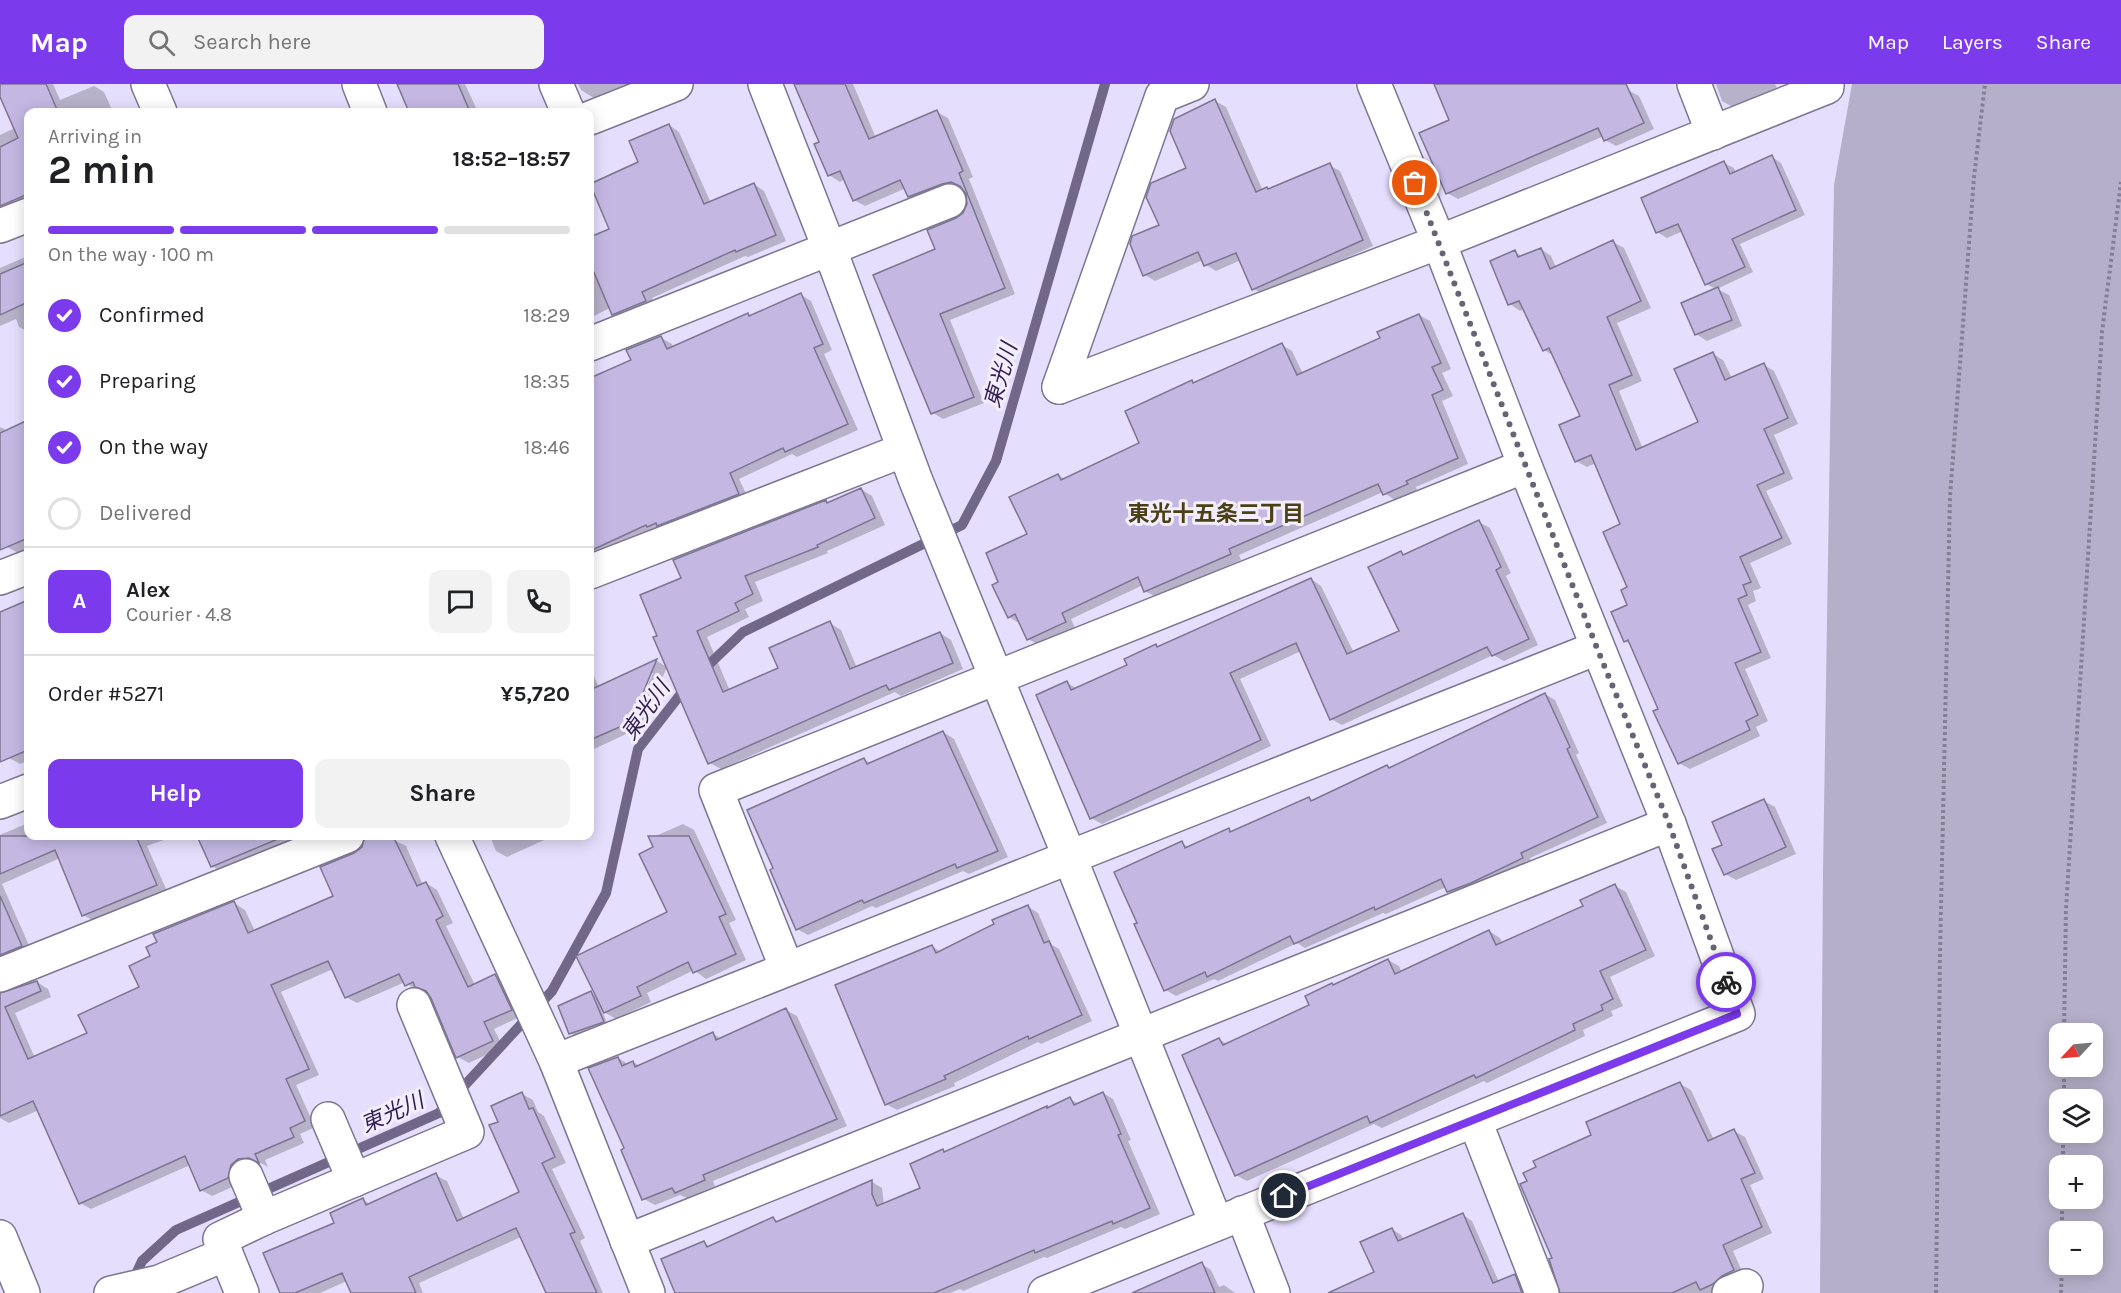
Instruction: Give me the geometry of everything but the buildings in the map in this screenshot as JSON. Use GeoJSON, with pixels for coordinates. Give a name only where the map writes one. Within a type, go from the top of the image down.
{"type":"FeatureCollection","features":[{"type":"Feature","properties":{"kind":"street"},"geometry":{"type":"LineString","coordinates":[[148,84],[158,108]]}},
{"type":"Feature","properties":{"kind":"street"},"geometry":{"type":"LineString","coordinates":[[359,84],[368,108]]}},
{"type":"Feature","properties":{"kind":"street"},"geometry":{"type":"LineString","coordinates":[[556,84],[566,108]]}},
{"type":"Feature","properties":{"kind":"street"},"geometry":{"type":"LineString","coordinates":[[594,116],[676,84]]}},
{"type":"Feature","properties":{"kind":"street"},"geometry":{"type":"LineString","coordinates":[[765,84],[916,481],[1141,1035],[1229,1218],[1273,1293]]}},
{"type":"Feature","properties":{"kind":"street"},"geometry":{"type":"LineString","coordinates":[[1192,84],[1162,96],[1059,387],[1439,242],[1827,87],[1827,84]]}},
{"type":"Feature","properties":{"kind":"street"},"geometry":{"type":"LineString","coordinates":[[1049,1292],[1737,1014],[1669,824],[1525,466],[1439,242],[1374,84]]}},
{"type":"Feature","properties":{"kind":"street"},"geometry":{"type":"LineString","coordinates":[[1694,84],[1713,133]]}},
{"type":"Feature","properties":{"kind":"street"},"geometry":{"type":"LineString","coordinates":[[594,342],[949,201]]}},
{"type":"Feature","properties":{"kind":"street"},"geometry":{"type":"LineString","coordinates":[[0,226],[24,217]]}},
{"type":"Feature","properties":{"kind":"street"},"geometry":{"type":"LineString","coordinates":[[594,570],[904,450]]}},
{"type":"Feature","properties":{"kind":"street"},"geometry":{"type":"LineString","coordinates":[[787,969],[716,790],[1525,466]]}},
{"type":"Feature","properties":{"kind":"street"},"geometry":{"type":"LineString","coordinates":[[0,578],[24,569]]}},
{"type":"Feature","properties":{"kind":"street"},"geometry":{"type":"LineString","coordinates":[[550,1048],[787,969],[1597,648]]}},
{"type":"Feature","properties":{"kind":"street"},"geometry":{"type":"LineString","coordinates":[[0,802],[24,792]]}},
{"type":"Feature","properties":{"kind":"street"},"geometry":{"type":"LineString","coordinates":[[627,1240],[1669,824]]}},
{"type":"Feature","properties":{"kind":"street"},"geometry":{"type":"LineString","coordinates":[[0,975],[337,840]]}},
{"type":"Feature","properties":{"kind":"street"},"geometry":{"type":"LineString","coordinates":[[454,840],[550,1048],[648,1293]]}},
{"type":"Feature","properties":{"kind":"street"},"geometry":{"type":"LineString","coordinates":[[242,1293],[220,1239],[255,1196],[352,1175],[467,1132],[414,1005]]}},
{"type":"Feature","properties":{"kind":"street"},"geometry":{"type":"LineString","coordinates":[[1475,1121],[1542,1293]]}},
{"type":"Feature","properties":{"kind":"street"},"geometry":{"type":"LineString","coordinates":[[332,1130],[352,1175]]}},
{"type":"Feature","properties":{"kind":"street"},"geometry":{"type":"LineString","coordinates":[[0,1236],[23,1293]]}},
{"type":"Feature","properties":{"kind":"street"},"geometry":{"type":"LineString","coordinates":[[111,1293],[159,1282],[226,1254]]}},
{"type":"Feature","properties":{"kind":"path"},"geometry":{"type":"LineString","coordinates":[[1936,1293],[1940,954],[1950,497],[1974,177],[1985,84]]}},
{"type":"Feature","properties":{"kind":"path"},"geometry":{"type":"LineString","coordinates":[[2064,1023],[2066,909],[2102,332],[2121,182]]}},
{"type":"Feature","properties":{"kind":"path"},"geometry":{"type":"LineString","coordinates":[[2061,1293],[2062,1275]]}},
{"type":"Feature","properties":{"kind":"shaded area"},"geometry":{"type":"Polygon","coordinates":[[[1852,84],[2121,84],[2121,1293],[1820,1293],[1823,872],[1834,185],[1852,84]]]}},
{"type":"Feature","properties":{"kind":"waterway","name":"東光川"},"geometry":{"type":"LineString","coordinates":[[700,673],[743,632],[962,525],[996,461],[1105,84]]}},
{"type":"Feature","properties":{"kind":"waterway","name":"東光川"},"geometry":{"type":"LineString","coordinates":[[132,1283],[142,1261],[176,1230],[439,1113],[552,991],[606,893],[638,749],[687,686]]}},
{"type":"Feature","properties":{"kind":"way so far"},"geometry":{"type":"LineString","coordinates":[[1415,183],[1597,648],[1669,824],[1726,982]]}},
{"type":"Feature","properties":{"kind":"district","name":"東光十五条三丁目"},"geometry":{"type":"Point","coordinates":[1216,513]}},
{"type":"Feature","properties":{"kind":"route"},"geometry":{"type":"LineString","coordinates":[[1284,1196],[1737,1014],[1726,982]]}}]}
